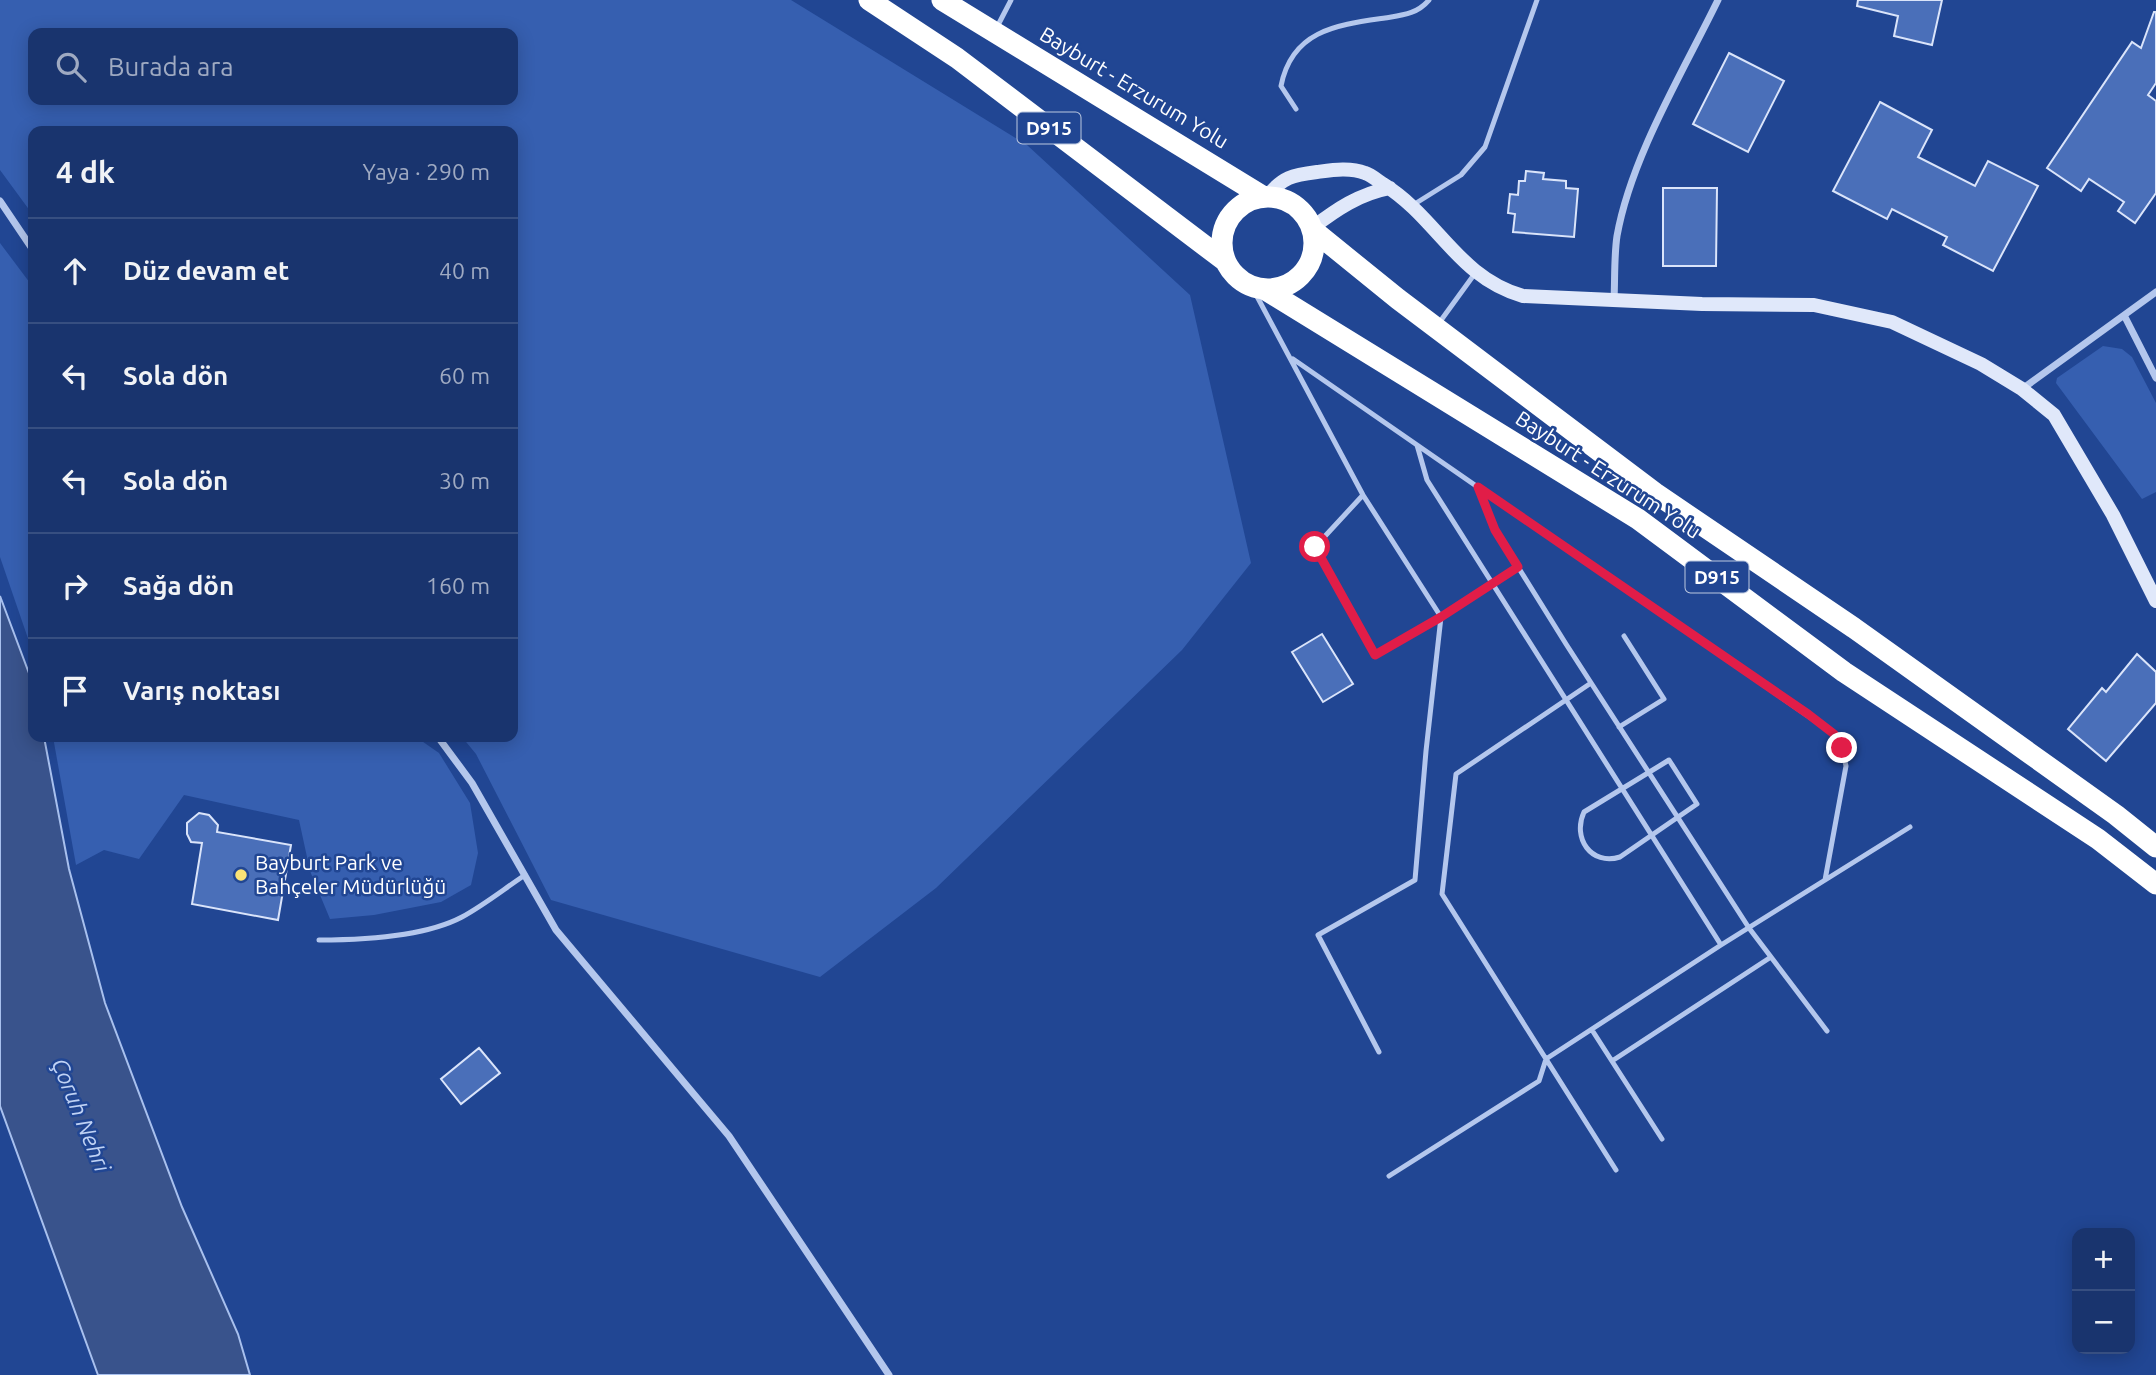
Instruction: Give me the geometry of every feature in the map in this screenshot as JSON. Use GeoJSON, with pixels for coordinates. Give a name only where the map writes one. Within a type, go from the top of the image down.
{"type":"FeatureCollection","features":[{"type":"Feature","properties":{"kind":"highway","name":"Bayburt - Erzurum Yolu"},"geometry":{"type":"LineString","coordinates":[[869,0],[957,58],[1225,261],[1241,281],[1258,288],[1638,519],[1844,671],[2098,839],[2156,884]]}},
{"type":"Feature","properties":{"kind":"highway","name":"Bayburt - Erzurum Yolu"},"geometry":{"type":"LineString","coordinates":[[942,0],[1265,197],[1289,201],[1300,209],[1313,230],[1655,493],[1854,628],[2152,840]]}},
{"type":"Feature","properties":{"kind":"highway"},"geometry":{"type":"LineString","coordinates":[[1225,261],[1222,237],[1225,225],[1241,205],[1265,197]]}},
{"type":"Feature","properties":{"kind":"highway"},"geometry":{"type":"LineString","coordinates":[[1258,288],[1276,289],[1289,285],[1308,268],[1313,257],[1313,230]]}},
{"type":"Feature","properties":{"kind":"street"},"geometry":{"type":"LineString","coordinates":[[1614,300],[1617,237],[1632,184],[1650,136],[1718,0]]}},
{"type":"Feature","properties":{"kind":"street"},"geometry":{"type":"LineString","coordinates":[[1265,197],[1277,183],[1289,177],[1338,170],[1364,172],[1412,205],[1457,256],[1476,272],[1502,290],[1523,296],[1702,304],[1814,305],[1892,322],[1981,364],[2022,389],[2054,415],[2113,515],[2156,601]]}},
{"type":"Feature","properties":{"kind":"street"},"geometry":{"type":"LineString","coordinates":[[1313,230],[1347,203],[1390,188]]}},
{"type":"Feature","properties":{"kind":"street"},"geometry":{"type":"LineString","coordinates":[[0,201],[28,243]]}},
{"type":"Feature","properties":{"kind":"street"},"geometry":{"type":"LineString","coordinates":[[2022,389],[2156,292]]}},
{"type":"Feature","properties":{"kind":"street"},"geometry":{"type":"LineString","coordinates":[[2125,317],[2156,378]]}},
{"type":"Feature","properties":{"kind":"street"},"geometry":{"type":"LineString","coordinates":[[442,742],[472,783],[556,930],[729,1136],[889,1375]]}},
{"type":"Feature","properties":{"kind":"lane"},"geometry":{"type":"LineString","coordinates":[[995,32],[1011,0]]}},
{"type":"Feature","properties":{"kind":"lane"},"geometry":{"type":"LineString","coordinates":[[1296,109],[1281,86],[1282,77],[1293,56],[1311,37],[1325,30],[1352,23],[1412,14],[1429,0]]}},
{"type":"Feature","properties":{"kind":"lane"},"geometry":{"type":"LineString","coordinates":[[1412,205],[1461,174],[1485,147],[1537,0]]}},
{"type":"Feature","properties":{"kind":"lane"},"geometry":{"type":"LineString","coordinates":[[1436,327],[1476,272]]}},
{"type":"Feature","properties":{"kind":"lane"},"geometry":{"type":"LineString","coordinates":[[1258,288],[1291,358],[1363,495],[1441,617],[1415,880],[1318,935],[1379,1052]]}},
{"type":"Feature","properties":{"kind":"lane"},"geometry":{"type":"LineString","coordinates":[[1291,358],[1834,734],[1842,748],[1846,766],[1825,880]]}},
{"type":"Feature","properties":{"kind":"lane"},"geometry":{"type":"LineString","coordinates":[[1417,445],[1427,480],[1721,945]]}},
{"type":"Feature","properties":{"kind":"lane"},"geometry":{"type":"LineString","coordinates":[[1478,487],[1495,530],[1619,727],[1749,928],[1827,1031]]}},
{"type":"Feature","properties":{"kind":"lane"},"geometry":{"type":"LineString","coordinates":[[1363,495],[1315,547],[1375,655],[1441,617],[1518,567]]}},
{"type":"Feature","properties":{"kind":"lane"},"geometry":{"type":"LineString","coordinates":[[1619,727],[1664,699],[1624,636]]}},
{"type":"Feature","properties":{"kind":"lane"},"geometry":{"type":"LineString","coordinates":[[1591,683],[1456,774],[1442,894],[1615,1170]]}},
{"type":"Feature","properties":{"kind":"lane"},"geometry":{"type":"LineString","coordinates":[[1669,760],[1697,804],[1620,857],[1611,860],[1596,856],[1585,846],[1579,833],[1584,812],[1648,772],[1669,760]]}},
{"type":"Feature","properties":{"kind":"lane"},"geometry":{"type":"LineString","coordinates":[[1389,1176],[1539,1081],[1546,1059],[1910,827]]}},
{"type":"Feature","properties":{"kind":"lane"},"geometry":{"type":"LineString","coordinates":[[318,940],[406,933],[460,918],[525,875]]}},
{"type":"Feature","properties":{"kind":"lane"},"geometry":{"type":"LineString","coordinates":[[1612,1060],[1771,957]]}},
{"type":"Feature","properties":{"kind":"lane"},"geometry":{"type":"LineString","coordinates":[[1592,1030],[1662,1139]]}},
{"type":"Feature","properties":{"kind":"shaded area"},"geometry":{"type":"Polygon","coordinates":[[[0,0],[791,0],[1027,145],[1190,295],[1251,563],[1182,650],[936,888],[820,977],[551,900],[476,754],[466,742],[518,742],[518,126],[28,126],[28,208],[0,170],[0,0]]]}},
{"type":"Feature","properties":{"kind":"shaded area"},"geometry":{"type":"Polygon","coordinates":[[[0,243],[28,280],[28,638],[0,557],[0,243]]]}},
{"type":"Feature","properties":{"kind":"shaded area"},"geometry":{"type":"Polygon","coordinates":[[[2103,346],[2122,349],[2132,357],[2156,403],[2156,492],[2142,499],[2056,383],[2057,378],[2103,346]]]}},
{"type":"Feature","properties":{"kind":"shaded area"},"geometry":{"type":"Polygon","coordinates":[[[54,742],[423,742],[439,753],[470,803],[478,853],[471,885],[441,902],[374,915],[330,919],[310,871],[299,820],[184,795],[139,859],[104,850],[76,865],[54,742]]]}},
{"type":"Feature","properties":{"kind":"water","name":"Çoruh Nehri"},"geometry":{"type":"Polygon","coordinates":[[[0,596],[28,671],[28,742],[45,742],[69,869],[105,1003],[182,1207],[238,1334],[250,1375],[98,1375],[0,1106],[0,596]]]}},
{"type":"Feature","properties":{"kind":"building"},"geometry":{"type":"Polygon","coordinates":[[[1858,0],[1942,0],[1932,45],[1894,36],[1898,16],[1857,6],[1858,0]]]}},
{"type":"Feature","properties":{"kind":"building"},"geometry":{"type":"Polygon","coordinates":[[[2154,12],[2156,83],[2148,95],[2156,101],[2156,193],[2135,223],[2118,211],[2124,202],[2089,179],[2081,191],[2047,168],[2132,42],[2141,48],[2154,12]]]}},
{"type":"Feature","properties":{"kind":"building"},"geometry":{"type":"Polygon","coordinates":[[[1729,53],[1784,81],[1748,152],[1693,124],[1729,53]]]}},
{"type":"Feature","properties":{"kind":"building"},"geometry":{"type":"Polygon","coordinates":[[[1880,102],[1932,130],[1918,157],[1975,186],[1988,161],[2038,186],[1993,271],[1943,245],[1947,237],[1892,209],[1887,219],[1833,191],[1880,102]]]}},
{"type":"Feature","properties":{"kind":"building"},"geometry":{"type":"Polygon","coordinates":[[[1526,171],[1544,173],[1543,179],[1566,181],[1566,188],[1578,189],[1574,237],[1513,232],[1515,214],[1508,213],[1510,194],[1518,195],[1519,181],[1525,181],[1526,171]]]}},
{"type":"Feature","properties":{"kind":"building"},"geometry":{"type":"Polygon","coordinates":[[[1663,188],[1717,188],[1716,266],[1663,266],[1663,188]]]}},
{"type":"Feature","properties":{"kind":"building"},"geometry":{"type":"Polygon","coordinates":[[[1322,634],[1353,684],[1323,702],[1292,652],[1322,634]]]}},
{"type":"Feature","properties":{"kind":"building"},"geometry":{"type":"Polygon","coordinates":[[[2137,654],[2156,672],[2156,703],[2106,761],[2068,729],[2102,688],[2106,692],[2137,654]]]}},
{"type":"Feature","properties":{"kind":"building","name":"Bayburt Park ve Bahçeler Müdürlüğü"},"geometry":{"type":"Polygon","coordinates":[[[199,813],[209,815],[218,825],[217,832],[291,845],[278,920],[192,904],[202,843],[191,842],[187,834],[187,823],[199,813]]]}},
{"type":"Feature","properties":{"kind":"building"},"geometry":{"type":"Polygon","coordinates":[[[479,1048],[500,1073],[461,1104],[441,1079],[479,1048]]]}},
{"type":"Feature","properties":{"kind":"place","name":"Bayburt Park ve Bahçeler Müdürlüğü"},"geometry":{"type":"Point","coordinates":[241,875]}},
{"type":"Feature","properties":{"kind":"route"},"geometry":{"type":"LineString","coordinates":[[1315,547],[1375,655],[1441,617],[1518,567],[1495,530],[1478,487],[1808,714],[1834,734],[1842,748]]}}]}
